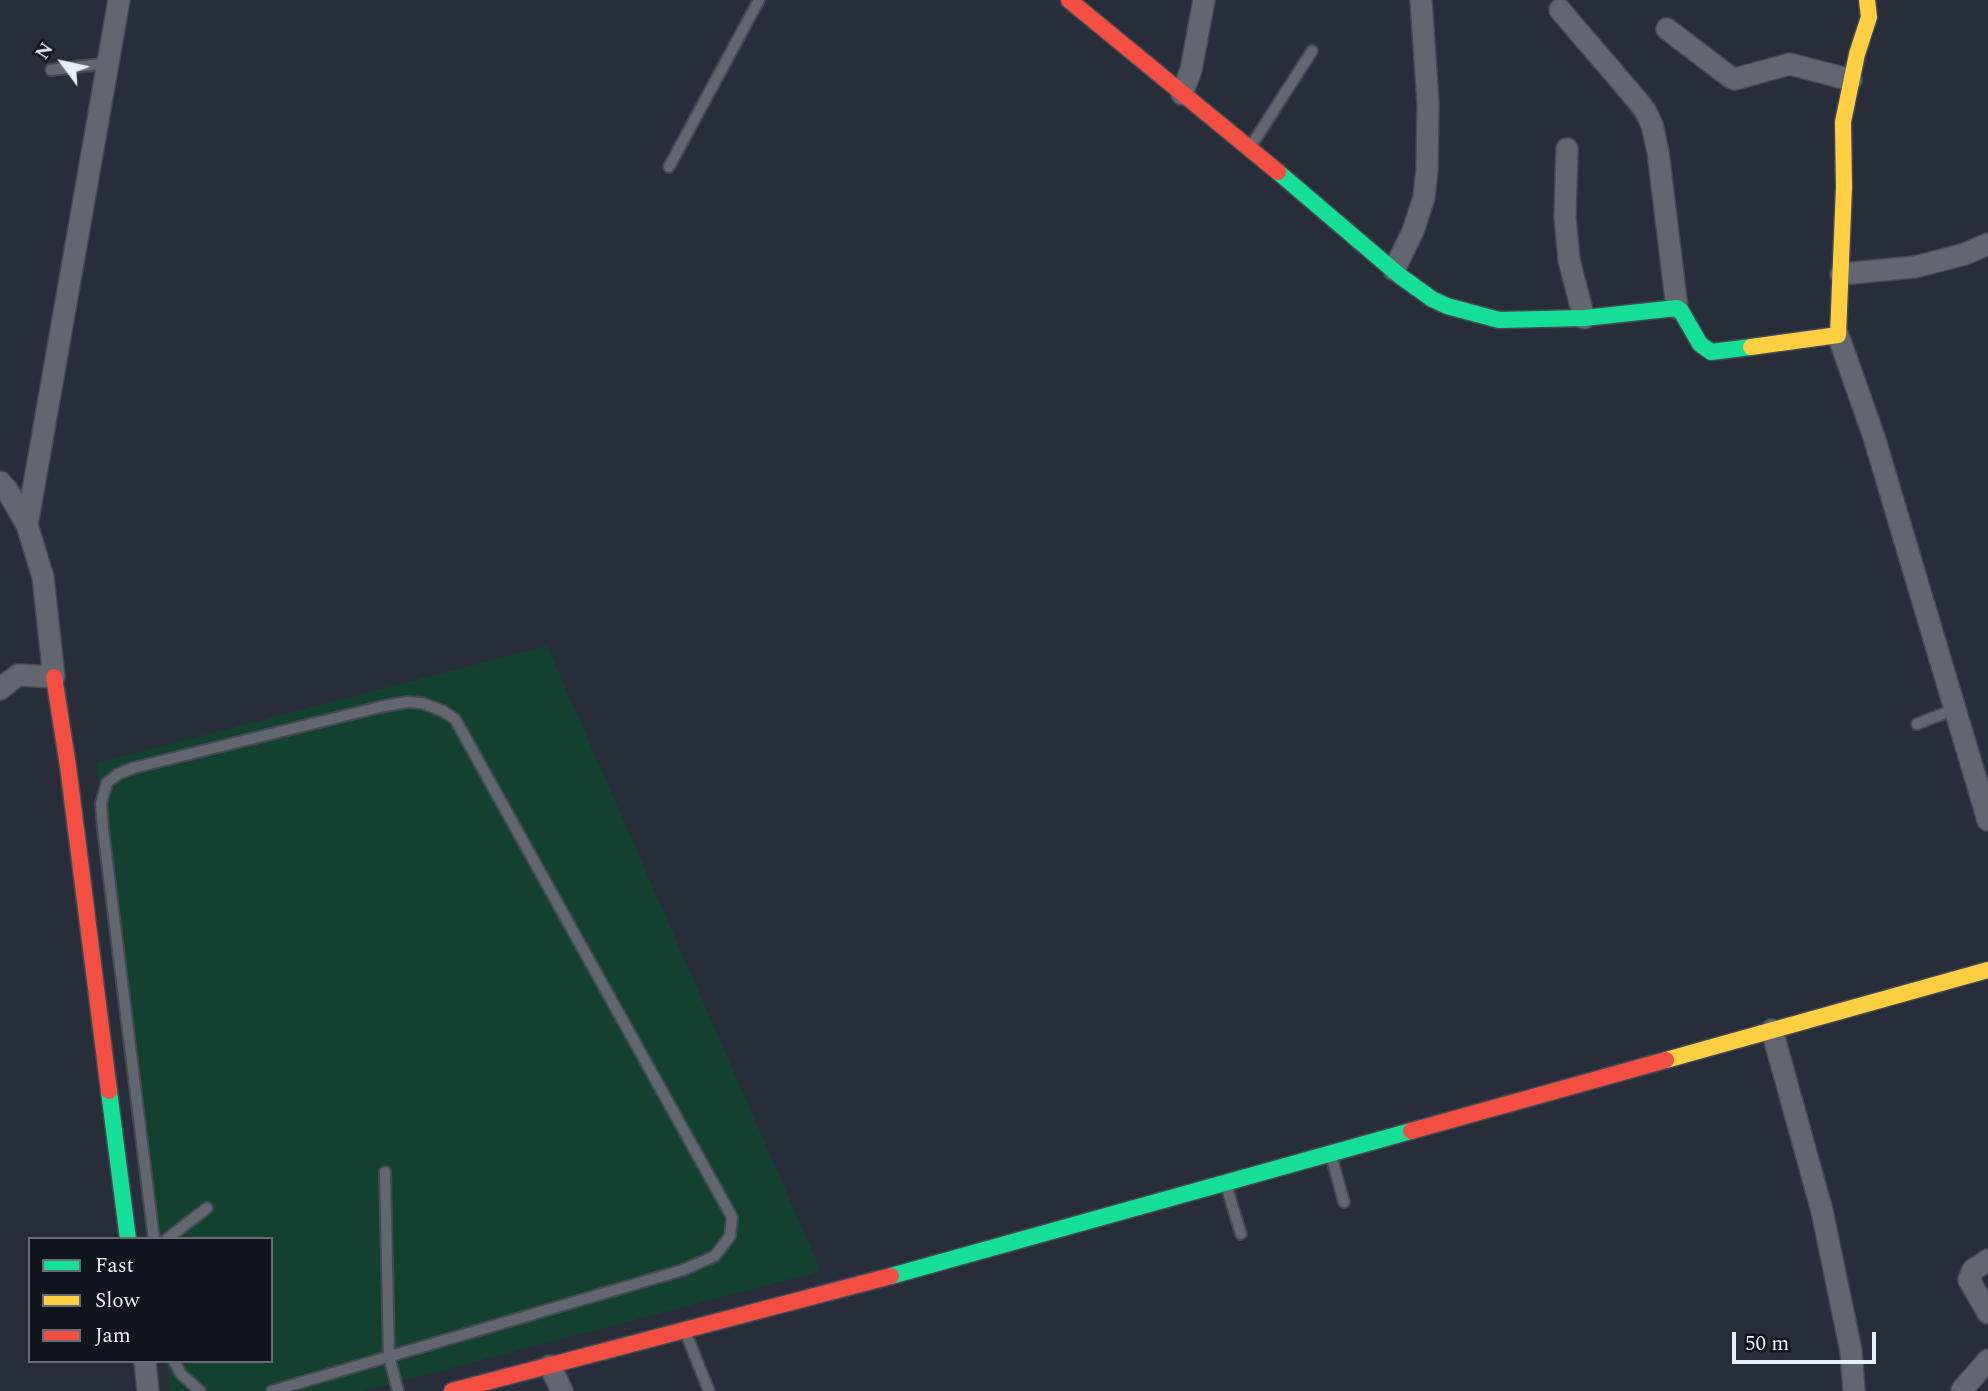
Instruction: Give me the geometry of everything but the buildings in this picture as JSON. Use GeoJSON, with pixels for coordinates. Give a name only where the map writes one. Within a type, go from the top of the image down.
{"type":"FeatureCollection","features":[{"type":"Feature","properties":{"kind":"street"},"geometry":{"type":"LineString","coordinates":[[27,526],[120,0]]}},
{"type":"Feature","properties":{"kind":"street"},"geometry":{"type":"LineString","coordinates":[[1069,0],[1414,287],[1447,306],[1499,320],[1584,318],[1677,308]]}},
{"type":"Feature","properties":{"kind":"street"},"geometry":{"type":"LineString","coordinates":[[1182,94],[1191,70],[1204,0]]}},
{"type":"Feature","properties":{"kind":"street"},"geometry":{"type":"LineString","coordinates":[[1394,270],[1413,231],[1423,197],[1427,170],[1428,103],[1421,0]]}},
{"type":"Feature","properties":{"kind":"street"},"geometry":{"type":"LineString","coordinates":[[1867,0],[1870,17],[1857,54],[1843,121],[1844,187],[1838,335],[1874,438],[1988,820]]}},
{"type":"Feature","properties":{"kind":"street"},"geometry":{"type":"LineString","coordinates":[[1560,10],[1637,100],[1652,125],[1658,152],[1677,308],[1700,344],[1711,352],[1838,335]]}},
{"type":"Feature","properties":{"kind":"street"},"geometry":{"type":"LineString","coordinates":[[1667,29],[1735,79],[1790,64],[1851,80]]}},
{"type":"Feature","properties":{"kind":"street"},"geometry":{"type":"LineString","coordinates":[[1567,149],[1565,217],[1569,260],[1584,318]]}},
{"type":"Feature","properties":{"kind":"street"},"geometry":{"type":"LineString","coordinates":[[1841,274],[1915,267],[1965,254],[1988,244]]}},
{"type":"Feature","properties":{"kind":"street"},"geometry":{"type":"LineString","coordinates":[[0,482],[27,526],[43,577],[128,1237]]}},
{"type":"Feature","properties":{"kind":"street"},"geometry":{"type":"LineString","coordinates":[[0,689],[18,675],[54,677]]}},
{"type":"Feature","properties":{"kind":"street"},"geometry":{"type":"LineString","coordinates":[[452,1391],[843,1289],[1988,970]]}},
{"type":"Feature","properties":{"kind":"street"},"geometry":{"type":"LineString","coordinates":[[1772,1030],[1822,1211],[1851,1351],[1854,1391]]}},
{"type":"Feature","properties":{"kind":"street"},"geometry":{"type":"LineString","coordinates":[[1988,1261],[1973,1270],[1969,1280],[1988,1313]]}},
{"type":"Feature","properties":{"kind":"street"},"geometry":{"type":"LineString","coordinates":[[1962,1390],[1988,1360]]}},
{"type":"Feature","properties":{"kind":"street"},"geometry":{"type":"LineString","coordinates":[[145,1363],[149,1391]]}},
{"type":"Feature","properties":{"kind":"street"},"geometry":{"type":"LineString","coordinates":[[550,1366],[562,1391]]}},
{"type":"Feature","properties":{"kind":"lane"},"geometry":{"type":"LineString","coordinates":[[669,167],[759,0]]}},
{"type":"Feature","properties":{"kind":"lane"},"geometry":{"type":"LineString","coordinates":[[1249,148],[1312,51]]}},
{"type":"Feature","properties":{"kind":"lane"},"geometry":{"type":"LineString","coordinates":[[51,70],[109,63]]}},
{"type":"Feature","properties":{"kind":"lane"},"geometry":{"type":"LineString","coordinates":[[154,1237],[103,829],[101,803],[107,783],[118,774],[133,768],[380,707],[407,702],[422,703],[443,711],[455,719],[732,1217],[730,1236],[715,1256],[702,1263],[272,1391]]}},
{"type":"Feature","properties":{"kind":"lane"},"geometry":{"type":"LineString","coordinates":[[1917,724],[1955,709]]}},
{"type":"Feature","properties":{"kind":"lane"},"geometry":{"type":"LineString","coordinates":[[1331,1153],[1345,1202]]}},
{"type":"Feature","properties":{"kind":"lane"},"geometry":{"type":"LineString","coordinates":[[385,1172],[389,1356],[398,1391]]}},
{"type":"Feature","properties":{"kind":"lane"},"geometry":{"type":"LineString","coordinates":[[1225,1182],[1241,1234]]}},
{"type":"Feature","properties":{"kind":"lane"},"geometry":{"type":"LineString","coordinates":[[170,1237],[207,1208]]}},
{"type":"Feature","properties":{"kind":"lane"},"geometry":{"type":"LineString","coordinates":[[685,1330],[709,1391]]}},
{"type":"Feature","properties":{"kind":"lane"},"geometry":{"type":"LineString","coordinates":[[175,1363],[181,1374],[200,1391]]}},
{"type":"Feature","properties":{"kind":"green space"},"geometry":{"type":"Polygon","coordinates":[[[547,646],[821,1271],[363,1391],[170,1391],[167,1363],[273,1363],[273,1237],[152,1237],[97,763],[547,646]]]}},
{"type":"Feature","properties":{"kind":"traffic: fast"},"geometry":{"type":"LineString","coordinates":[[1278,172],[1400,276],[1432,299],[1447,306],[1499,320],[1584,318],[1677,308],[1700,344],[1711,352],[1751,347]]}},
{"type":"Feature","properties":{"kind":"traffic: fast"},"geometry":{"type":"LineString","coordinates":[[109,1091],[128,1237]]}},
{"type":"Feature","properties":{"kind":"traffic: fast"},"geometry":{"type":"LineString","coordinates":[[891,1276],[1411,1131]]}},
{"type":"Feature","properties":{"kind":"traffic: slow"},"geometry":{"type":"LineString","coordinates":[[1751,347],[1838,335],[1844,187],[1843,122],[1857,54],[1869,17],[1867,0]]}},
{"type":"Feature","properties":{"kind":"traffic: slow"},"geometry":{"type":"LineString","coordinates":[[1666,1060],[1988,970]]}},
{"type":"Feature","properties":{"kind":"traffic: jam"},"geometry":{"type":"LineString","coordinates":[[1069,0],[1278,172]]}},
{"type":"Feature","properties":{"kind":"traffic: jam"},"geometry":{"type":"LineString","coordinates":[[54,677],[68,766],[109,1091]]}},
{"type":"Feature","properties":{"kind":"traffic: jam"},"geometry":{"type":"LineString","coordinates":[[1411,1131],[1666,1060]]}},
{"type":"Feature","properties":{"kind":"traffic: jam"},"geometry":{"type":"LineString","coordinates":[[452,1391],[891,1276]]}}]}
